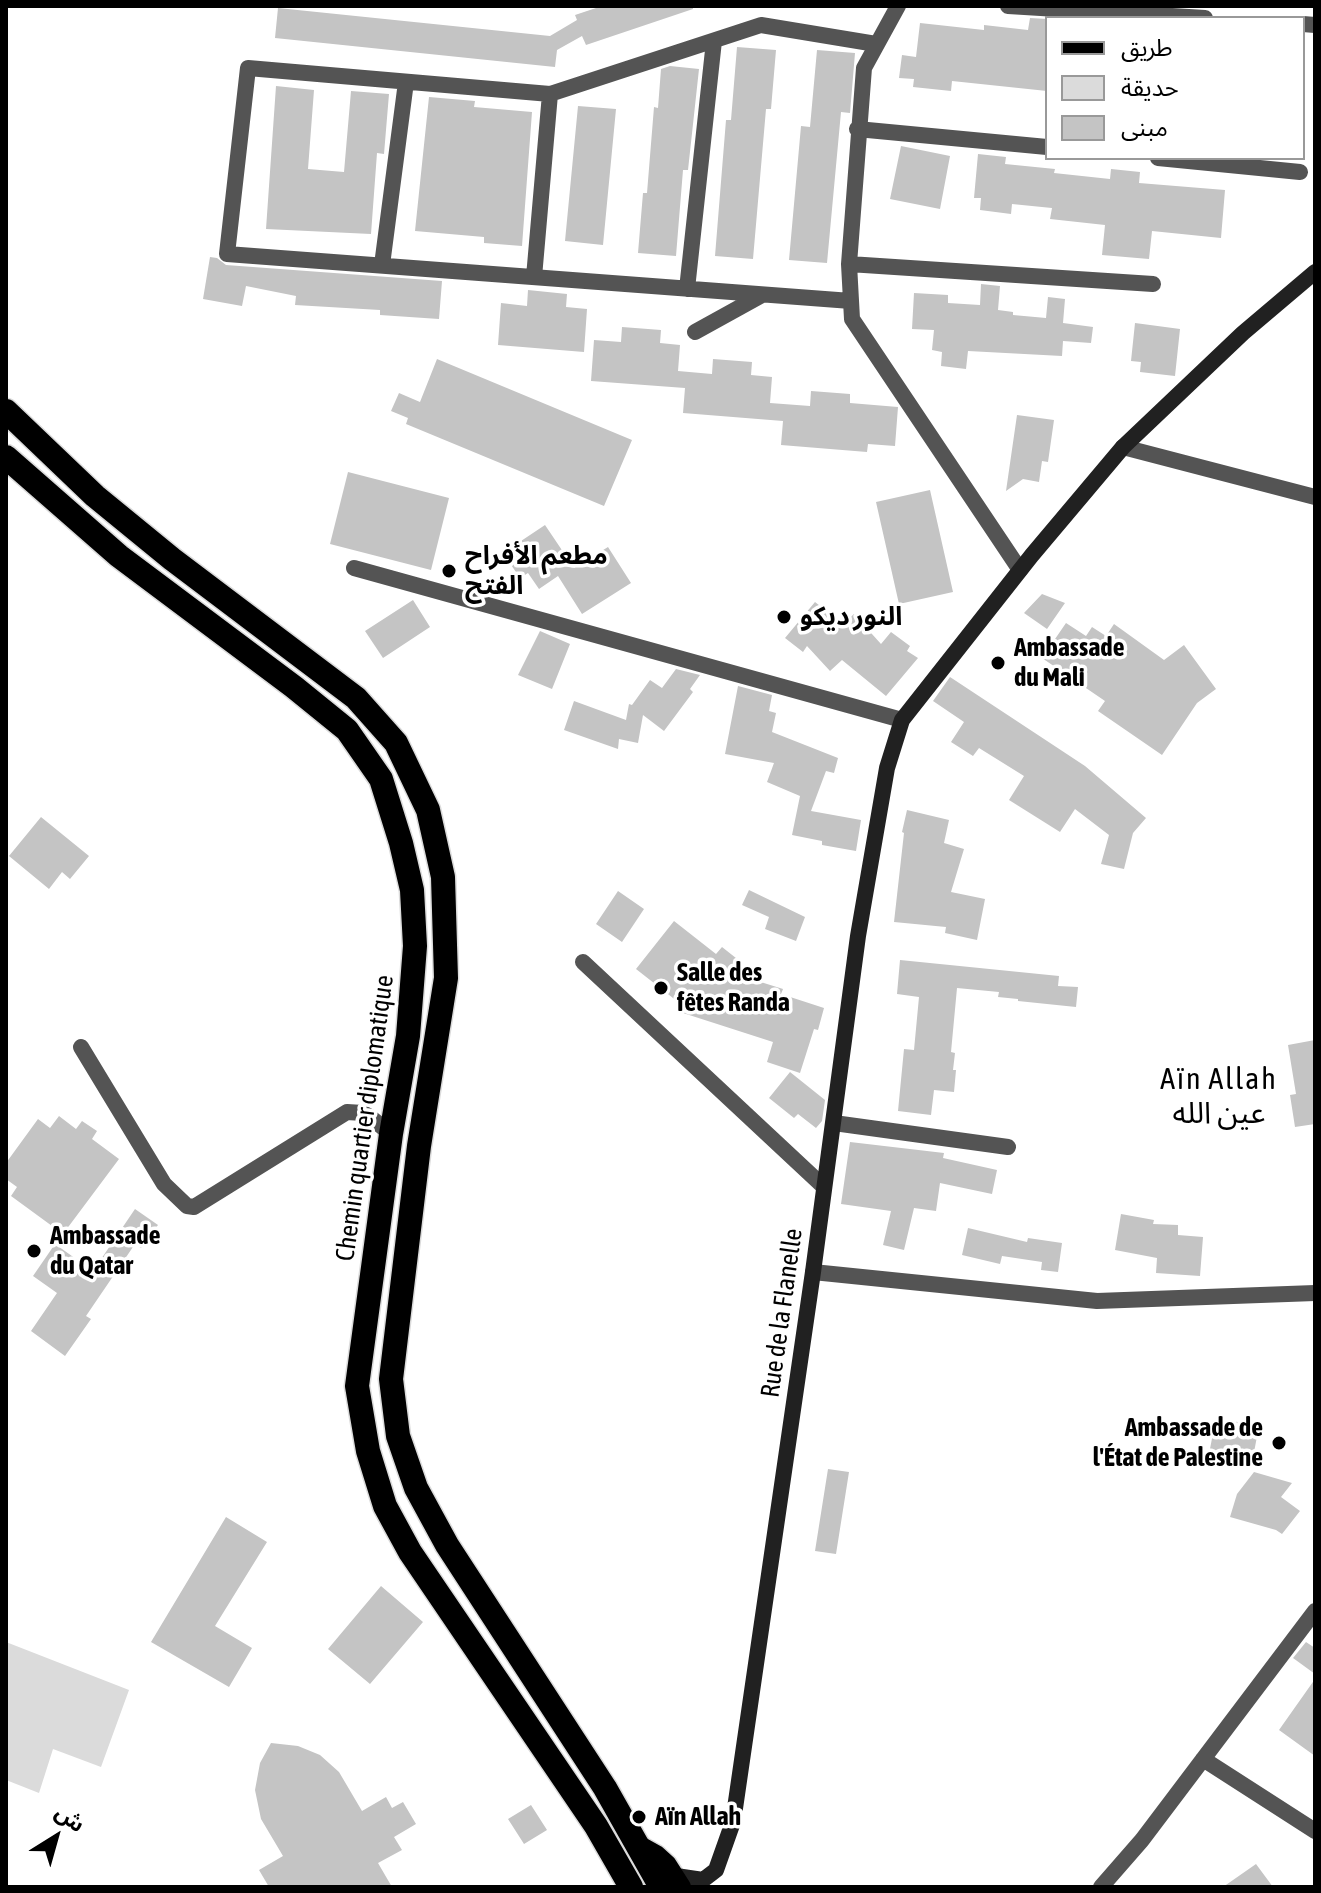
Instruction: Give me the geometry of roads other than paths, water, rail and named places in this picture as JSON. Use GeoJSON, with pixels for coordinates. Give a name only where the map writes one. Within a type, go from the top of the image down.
{"type":"FeatureCollection","features":[{"type":"Feature","properties":{"kind":"highway"},"geometry":{"type":"LineString","coordinates":[[6,411],[95,496],[172,559],[356,698],[396,743],[428,810],[443,877],[446,978],[419,1146],[391,1379],[398,1436],[416,1488],[447,1545],[605,1788],[638,1845],[673,1883]]}},
{"type":"Feature","properties":{"kind":"highway","name":"Chemin quartier diplomatique"},"geometry":{"type":"LineString","coordinates":[[6,457],[119,556],[273,670],[347,730],[381,779],[412,890],[415,946],[408,1036],[391,1134],[357,1386],[368,1451],[385,1506],[410,1552],[596,1826],[631,1887]]}},
{"type":"Feature","properties":{"kind":"main road"},"geometry":{"type":"LineString","coordinates":[[614,1857],[621,1887]]}},
{"type":"Feature","properties":{"kind":"street"},"geometry":{"type":"LineString","coordinates":[[898,6],[864,68],[849,264],[852,319],[1020,570]]}},
{"type":"Feature","properties":{"kind":"street"},"geometry":{"type":"LineString","coordinates":[[1008,6],[1172,16]]}},
{"type":"Feature","properties":{"kind":"street"},"geometry":{"type":"LineString","coordinates":[[851,301],[227,254],[248,68],[550,94],[761,25],[876,44]]}},
{"type":"Feature","properties":{"kind":"street"},"geometry":{"type":"LineString","coordinates":[[687,289],[714,41]]}},
{"type":"Feature","properties":{"kind":"street"},"geometry":{"type":"LineString","coordinates":[[382,265],[406,82]]}},
{"type":"Feature","properties":{"kind":"street"},"geometry":{"type":"LineString","coordinates":[[534,277],[550,94]]}},
{"type":"Feature","properties":{"kind":"street"},"geometry":{"type":"LineString","coordinates":[[857,129],[1045,147]]}},
{"type":"Feature","properties":{"kind":"street"},"geometry":{"type":"LineString","coordinates":[[1178,160],[1300,172]]}},
{"type":"Feature","properties":{"kind":"street"},"geometry":{"type":"LineString","coordinates":[[849,264],[1153,284]]}},
{"type":"Feature","properties":{"kind":"street"},"geometry":{"type":"LineString","coordinates":[[354,568],[902,720],[1020,570],[1123,447],[1243,333],[1315,272]]}},
{"type":"Feature","properties":{"kind":"street"},"geometry":{"type":"LineString","coordinates":[[695,332],[762,295]]}},
{"type":"Feature","properties":{"kind":"street"},"geometry":{"type":"LineString","coordinates":[[1123,447],[1315,497]]}},
{"type":"Feature","properties":{"kind":"street","name":"Rue de la Flanelle"},"geometry":{"type":"LineString","coordinates":[[673,1883],[706,1883],[716,1870],[733,1822],[858,936],[884,782],[902,720]]}},
{"type":"Feature","properties":{"kind":"street"},"geometry":{"type":"LineString","coordinates":[[583,962],[824,1187]]}},
{"type":"Feature","properties":{"kind":"street"},"geometry":{"type":"LineString","coordinates":[[81,1047],[164,1184],[187,1206],[194,1207],[347,1112],[363,1113],[391,1134]]}},
{"type":"Feature","properties":{"kind":"street"},"geometry":{"type":"LineString","coordinates":[[834,1123],[1008,1147]]}},
{"type":"Feature","properties":{"kind":"street"},"geometry":{"type":"LineString","coordinates":[[813,1272],[1097,1301],[1315,1293]]}},
{"type":"Feature","properties":{"kind":"street"},"geometry":{"type":"LineString","coordinates":[[1101,1887],[1142,1840],[1315,1611]]}},
{"type":"Feature","properties":{"kind":"street"},"geometry":{"type":"LineString","coordinates":[[1203,1759],[1315,1831]]}},
{"type":"Feature","properties":{"kind":"place","name":"مطعم الأفراح الفتح"},"geometry":{"type":"Point","coordinates":[449,571]}},
{"type":"Feature","properties":{"kind":"place","name":"النور ديكو"},"geometry":{"type":"Point","coordinates":[784,617]}},
{"type":"Feature","properties":{"kind":"place","name":"Ambassade du Mali"},"geometry":{"type":"Point","coordinates":[998,663]}},
{"type":"Feature","properties":{"kind":"place","name":"Salle des fêtes Randa"},"geometry":{"type":"Point","coordinates":[661,988]}},
{"type":"Feature","properties":{"kind":"place","name":"Ambassade du Qatar"},"geometry":{"type":"Point","coordinates":[34,1251]}},
{"type":"Feature","properties":{"kind":"place","name":"Ambassade de l'État de Palestine"},"geometry":{"type":"Point","coordinates":[1279,1443]}},
{"type":"Feature","properties":{"kind":"place","name":"Aïn Allah"},"geometry":{"type":"Point","coordinates":[639,1817]}},
{"type":"Feature","properties":{"kind":"district","name":"Aïn Allah عين الله"},"geometry":{"type":"Point","coordinates":[1219,1097]}}]}
